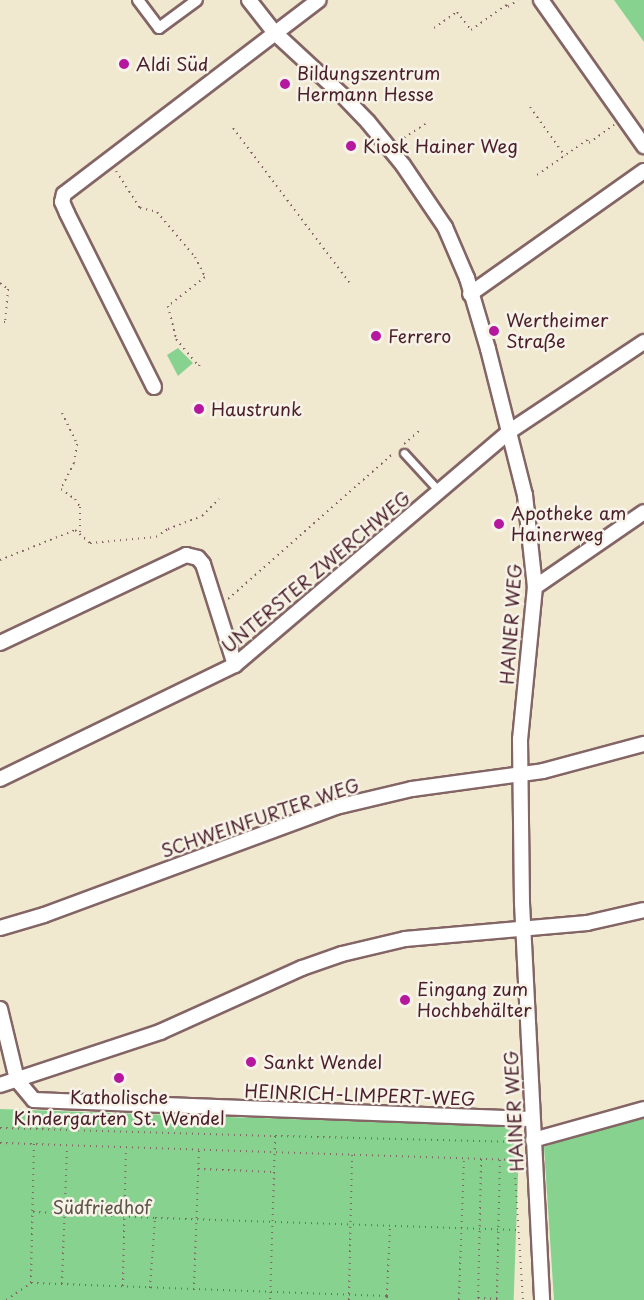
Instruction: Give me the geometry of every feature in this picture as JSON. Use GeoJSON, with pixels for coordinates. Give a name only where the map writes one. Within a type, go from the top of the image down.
{"type":"FeatureCollection","features":[{"type":"Feature","properties":{"kind":"street"},"geometry":{"type":"LineString","coordinates":[[138,0],[159,28],[197,0]]}},
{"type":"Feature","properties":{"kind":"street","name":"HAINER WEG"},"geometry":{"type":"LineString","coordinates":[[249,0],[274,32],[342,95],[389,148],[445,227],[460,259],[510,431],[528,517],[535,587],[519,775],[522,930],[542,1300]]}},
{"type":"Feature","properties":{"kind":"street"},"geometry":{"type":"LineString","coordinates":[[154,387],[62,202],[64,194],[319,0]]}},
{"type":"Feature","properties":{"kind":"street"},"geometry":{"type":"LineString","coordinates":[[541,0],[644,147]]}},
{"type":"Feature","properties":{"kind":"street"},"geometry":{"type":"LineString","coordinates":[[470,294],[644,171]]}},
{"type":"Feature","properties":{"kind":"street"},"geometry":{"type":"LineString","coordinates":[[510,431],[644,342]]}},
{"type":"Feature","properties":{"kind":"street","name":"UNTERSTER ZWERCHWEG"},"geometry":{"type":"LineString","coordinates":[[0,779],[235,665],[510,431]]}},
{"type":"Feature","properties":{"kind":"street"},"geometry":{"type":"LineString","coordinates":[[535,587],[644,512]]}},
{"type":"Feature","properties":{"kind":"street"},"geometry":{"type":"LineString","coordinates":[[0,643],[180,556],[194,557],[202,564],[235,665]]}},
{"type":"Feature","properties":{"kind":"street","name":"SCHWEINFURTER WEG"},"geometry":{"type":"LineString","coordinates":[[0,928],[44,915],[336,807],[412,789],[519,775],[564,766],[644,744]]}},
{"type":"Feature","properties":{"kind":"street"},"geometry":{"type":"LineString","coordinates":[[0,1085],[181,1024],[302,968],[342,954],[405,939],[587,923],[644,910]]}},
{"type":"Feature","properties":{"kind":"street"},"geometry":{"type":"LineString","coordinates":[[0,1009],[17,1080]]}},
{"type":"Feature","properties":{"kind":"street","name":"HEINRICH-LIMPERT-WEG"},"geometry":{"type":"LineString","coordinates":[[17,1080],[30,1097],[41,1101],[531,1119]]}},
{"type":"Feature","properties":{"kind":"street"},"geometry":{"type":"LineString","coordinates":[[533,1140],[644,1109]]}},
{"type":"Feature","properties":{"kind":"lane"},"geometry":{"type":"LineString","coordinates":[[404,453],[439,491]]}},
{"type":"Feature","properties":{"kind":"path"},"geometry":{"type":"LineString","coordinates":[[434,28],[458,12],[471,30],[506,5],[508,8],[518,0]]}},
{"type":"Feature","properties":{"kind":"path"},"geometry":{"type":"LineString","coordinates":[[530,107],[565,156]]}},
{"type":"Feature","properties":{"kind":"path"},"geometry":{"type":"LineString","coordinates":[[537,176],[624,118]]}},
{"type":"Feature","properties":{"kind":"path"},"geometry":{"type":"LineString","coordinates":[[389,148],[427,123]]}},
{"type":"Feature","properties":{"kind":"path"},"geometry":{"type":"LineString","coordinates":[[233,128],[352,286]]}},
{"type":"Feature","properties":{"kind":"path"},"geometry":{"type":"LineString","coordinates":[[109,159],[140,208],[157,212],[195,257],[205,277],[168,306],[176,339],[199,366],[200,364]]}},
{"type":"Feature","properties":{"kind":"path"},"geometry":{"type":"LineString","coordinates":[[0,283],[8,289],[5,322],[0,322]]}},
{"type":"Feature","properties":{"kind":"path"},"geometry":{"type":"LineString","coordinates":[[62,413],[77,444],[74,463],[61,489],[75,499],[80,507],[80,533]]}},
{"type":"Feature","properties":{"kind":"path"},"geometry":{"type":"LineString","coordinates":[[217,608],[420,430]]}},
{"type":"Feature","properties":{"kind":"path"},"geometry":{"type":"LineString","coordinates":[[0,560],[66,531],[75,530],[90,543],[156,537],[168,529],[202,516],[219,499]]}},
{"type":"Feature","properties":{"kind":"path"},"geometry":{"type":"LineString","coordinates":[[0,1128],[513,1142],[524,1300]]}},
{"type":"Feature","properties":{"kind":"path"},"geometry":{"type":"LineString","coordinates":[[270,1300],[276,1136]]}},
{"type":"Feature","properties":{"kind":"path"},"geometry":{"type":"LineString","coordinates":[[0,1143],[514,1160]]}},
{"type":"Feature","properties":{"kind":"path"},"geometry":{"type":"LineString","coordinates":[[31,1283],[34,1144]]}},
{"type":"Feature","properties":{"kind":"path"},"geometry":{"type":"LineString","coordinates":[[62,1284],[67,1145]]}},
{"type":"Feature","properties":{"kind":"path"},"geometry":{"type":"LineString","coordinates":[[123,1287],[126,1148]]}},
{"type":"Feature","properties":{"kind":"path"},"geometry":{"type":"LineString","coordinates":[[194,1290],[199,1150]]}},
{"type":"Feature","properties":{"kind":"path"},"geometry":{"type":"LineString","coordinates":[[349,1300],[352,1155]]}},
{"type":"Feature","properties":{"kind":"path"},"geometry":{"type":"LineString","coordinates":[[459,1300],[464,1158]]}},
{"type":"Feature","properties":{"kind":"path"},"geometry":{"type":"LineString","coordinates":[[481,1159],[478,1298],[497,1299],[500,1160]]}},
{"type":"Feature","properties":{"kind":"path"},"geometry":{"type":"LineString","coordinates":[[198,1169],[274,1172]]}},
{"type":"Feature","properties":{"kind":"path"},"geometry":{"type":"LineString","coordinates":[[33,1212],[196,1220],[518,1230]]}},
{"type":"Feature","properties":{"kind":"path"},"geometry":{"type":"LineString","coordinates":[[150,1288],[155,1218]]}},
{"type":"Feature","properties":{"kind":"path"},"geometry":{"type":"LineString","coordinates":[[6,1300],[31,1283],[349,1294],[387,1298],[390,1226]]}},
{"type":"Feature","properties":{"kind":"green space"},"geometry":{"type":"Polygon","coordinates":[[[614,0],[644,0],[644,42],[614,0]]]}},
{"type":"Feature","properties":{"kind":"green space"},"geometry":{"type":"Polygon","coordinates":[[[178,348],[193,363],[178,376],[167,355],[178,348]]]}},
{"type":"Feature","properties":{"kind":"green space","name":"Südfriedhof"},"geometry":{"type":"Polygon","coordinates":[[[0,1109],[520,1127],[514,1300],[0,1300],[0,1109]]]}},
{"type":"Feature","properties":{"kind":"green space"},"geometry":{"type":"Polygon","coordinates":[[[644,1113],[644,1300],[554,1300],[544,1147],[644,1113]]]}},
{"type":"Feature","properties":{"kind":"place","name":"Aldi Süd"},"geometry":{"type":"Point","coordinates":[124,64]}},
{"type":"Feature","properties":{"kind":"place","name":"Bildungszentrum Hermann Hesse"},"geometry":{"type":"Point","coordinates":[285,84]}},
{"type":"Feature","properties":{"kind":"place","name":"Kiosk Hainer Weg"},"geometry":{"type":"Point","coordinates":[351,146]}},
{"type":"Feature","properties":{"kind":"place","name":"Wertheimer Straße"},"geometry":{"type":"Point","coordinates":[494,331]}},
{"type":"Feature","properties":{"kind":"place","name":"Ferrero"},"geometry":{"type":"Point","coordinates":[376,336]}},
{"type":"Feature","properties":{"kind":"place","name":"Haustrunk"},"geometry":{"type":"Point","coordinates":[199,409]}},
{"type":"Feature","properties":{"kind":"place","name":"Apotheke am Hainerweg"},"geometry":{"type":"Point","coordinates":[499,524]}},
{"type":"Feature","properties":{"kind":"place","name":"Eingang zum Hochbehälter"},"geometry":{"type":"Point","coordinates":[405,1000]}},
{"type":"Feature","properties":{"kind":"place","name":"Sankt Wendel"},"geometry":{"type":"Point","coordinates":[251,1062]}},
{"type":"Feature","properties":{"kind":"place","name":"Katholische Kindergarten St. Wendel"},"geometry":{"type":"Point","coordinates":[119,1078]}}]}
